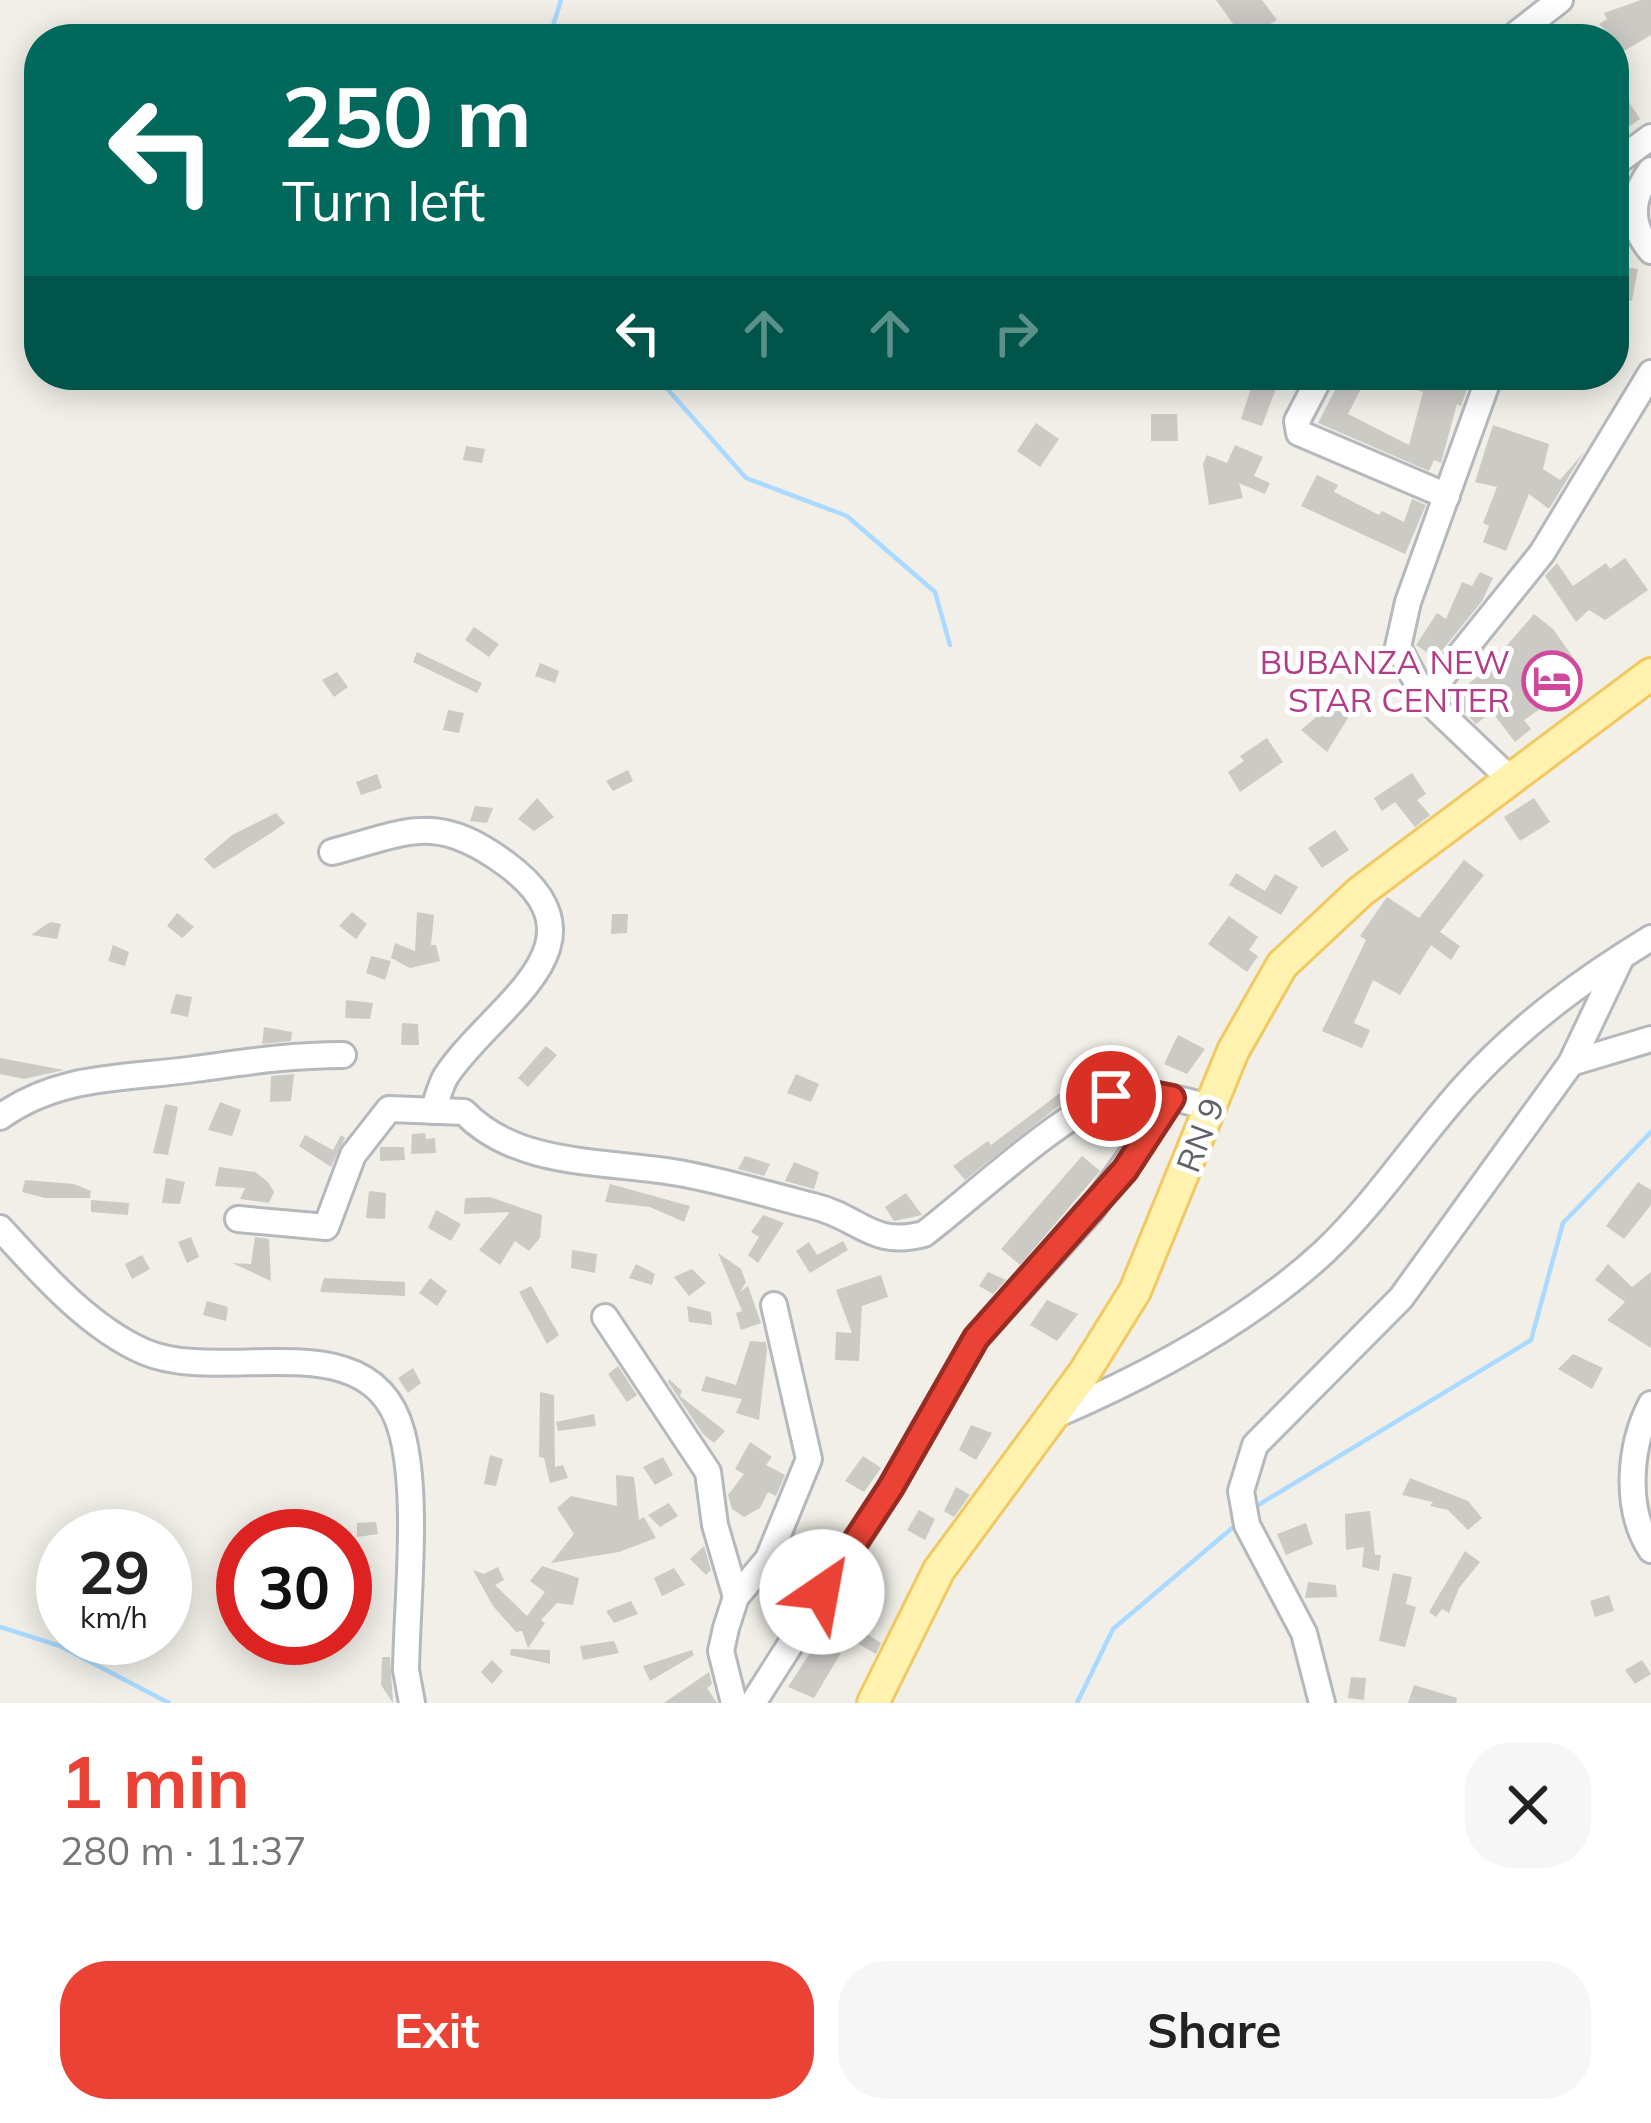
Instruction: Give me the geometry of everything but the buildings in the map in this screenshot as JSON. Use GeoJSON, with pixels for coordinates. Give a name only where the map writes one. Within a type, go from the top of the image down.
{"type":"FeatureCollection","features":[{"type":"Feature","properties":{"kind":"main road","name":"RN 9"},"geometry":{"type":"LineString","coordinates":[[872,1703],[939,1570],[1052,1417],[1136,1291],[1242,1034],[1282,964],[1360,892],[1651,674]]}},
{"type":"Feature","properties":{"kind":"street"},"geometry":{"type":"LineString","coordinates":[[1529,24],[1560,0]]}},
{"type":"Feature","properties":{"kind":"street"},"geometry":{"type":"LineString","coordinates":[[1651,170],[1634,202],[1635,224],[1651,250]]}},
{"type":"Feature","properties":{"kind":"street"},"geometry":{"type":"LineString","coordinates":[[1424,698],[1542,553],[1651,374]]}},
{"type":"Feature","properties":{"kind":"street"},"geometry":{"type":"LineString","coordinates":[[1314,390],[1298,421],[1299,434],[1447,496]]}},
{"type":"Feature","properties":{"kind":"street"},"geometry":{"type":"LineString","coordinates":[[1485,390],[1398,647],[1424,698],[1510,778]]}},
{"type":"Feature","properties":{"kind":"street"},"geometry":{"type":"LineString","coordinates":[[332,852],[427,828],[468,836],[538,887],[552,920],[547,948],[517,1001],[446,1077],[433,1111]]}},
{"type":"Feature","properties":{"kind":"street"},"geometry":{"type":"LineString","coordinates":[[1052,1417],[1166,1362],[1302,1270],[1345,1230],[1501,1050],[1576,984],[1651,938]]}},
{"type":"Feature","properties":{"kind":"street"},"geometry":{"type":"LineString","coordinates":[[1322,1703],[1304,1633],[1247,1525],[1241,1491],[1245,1466],[1275,1423],[1342,1363],[1401,1298],[1571,1063],[1622,956]]}},
{"type":"Feature","properties":{"kind":"street"},"geometry":{"type":"LineString","coordinates":[[1571,1063],[1651,1040]]}},
{"type":"Feature","properties":{"kind":"street"},"geometry":{"type":"LineString","coordinates":[[0,1118],[52,1088],[82,1079],[199,1069],[258,1057],[343,1055]]}},
{"type":"Feature","properties":{"kind":"street"},"geometry":{"type":"LineString","coordinates":[[238,1219],[326,1226],[353,1155],[389,1109],[464,1112],[488,1137],[557,1157],[680,1173],[835,1211],[872,1236],[899,1240],[924,1234],[1079,1114],[1111,1096],[1142,1092],[1210,1107]]}},
{"type":"Feature","properties":{"kind":"street"},"geometry":{"type":"LineString","coordinates":[[753,1703],[891,1487],[976,1338],[1125,1170],[1172,1098]]}},
{"type":"Feature","properties":{"kind":"street"},"geometry":{"type":"LineString","coordinates":[[0,1228],[86,1312],[144,1352],[182,1364],[336,1365],[365,1378],[387,1402],[401,1430],[407,1466],[406,1670],[412,1703]]}},
{"type":"Feature","properties":{"kind":"street"},"geometry":{"type":"LineString","coordinates":[[734,1703],[722,1651],[736,1597],[768,1559],[809,1459],[774,1305]]}},
{"type":"Feature","properties":{"kind":"street"},"geometry":{"type":"LineString","coordinates":[[605,1317],[708,1472],[719,1542],[736,1597]]}},
{"type":"Feature","properties":{"kind":"street"},"geometry":{"type":"LineString","coordinates":[[1651,1404],[1639,1432],[1634,1502],[1651,1550]]}},
{"type":"Feature","properties":{"kind":"waterway"},"geometry":{"type":"LineString","coordinates":[[554,24],[561,0]]}},
{"type":"Feature","properties":{"kind":"waterway"},"geometry":{"type":"LineString","coordinates":[[668,390],[746,478],[847,516],[935,592],[950,645]]}},
{"type":"Feature","properties":{"kind":"waterway"},"geometry":{"type":"LineString","coordinates":[[1255,1507],[1531,1340],[1563,1223],[1651,1132]]}},
{"type":"Feature","properties":{"kind":"waterway"},"geometry":{"type":"LineString","coordinates":[[1077,1703],[1113,1629],[1238,1523]]}},
{"type":"Feature","properties":{"kind":"waterway"},"geometry":{"type":"LineString","coordinates":[[0,1627],[60,1646],[169,1703]]}},
{"type":"Feature","properties":{"kind":"place","name":"BUBANZA NEW STAR CENTER"},"geometry":{"type":"Point","coordinates":[1552,681]}},
{"type":"Feature","properties":{"kind":"route"},"geometry":{"type":"LineString","coordinates":[[822,1592],[891,1487],[976,1338],[1125,1170],[1172,1098],[1142,1092],[1111,1096]]}}]}
